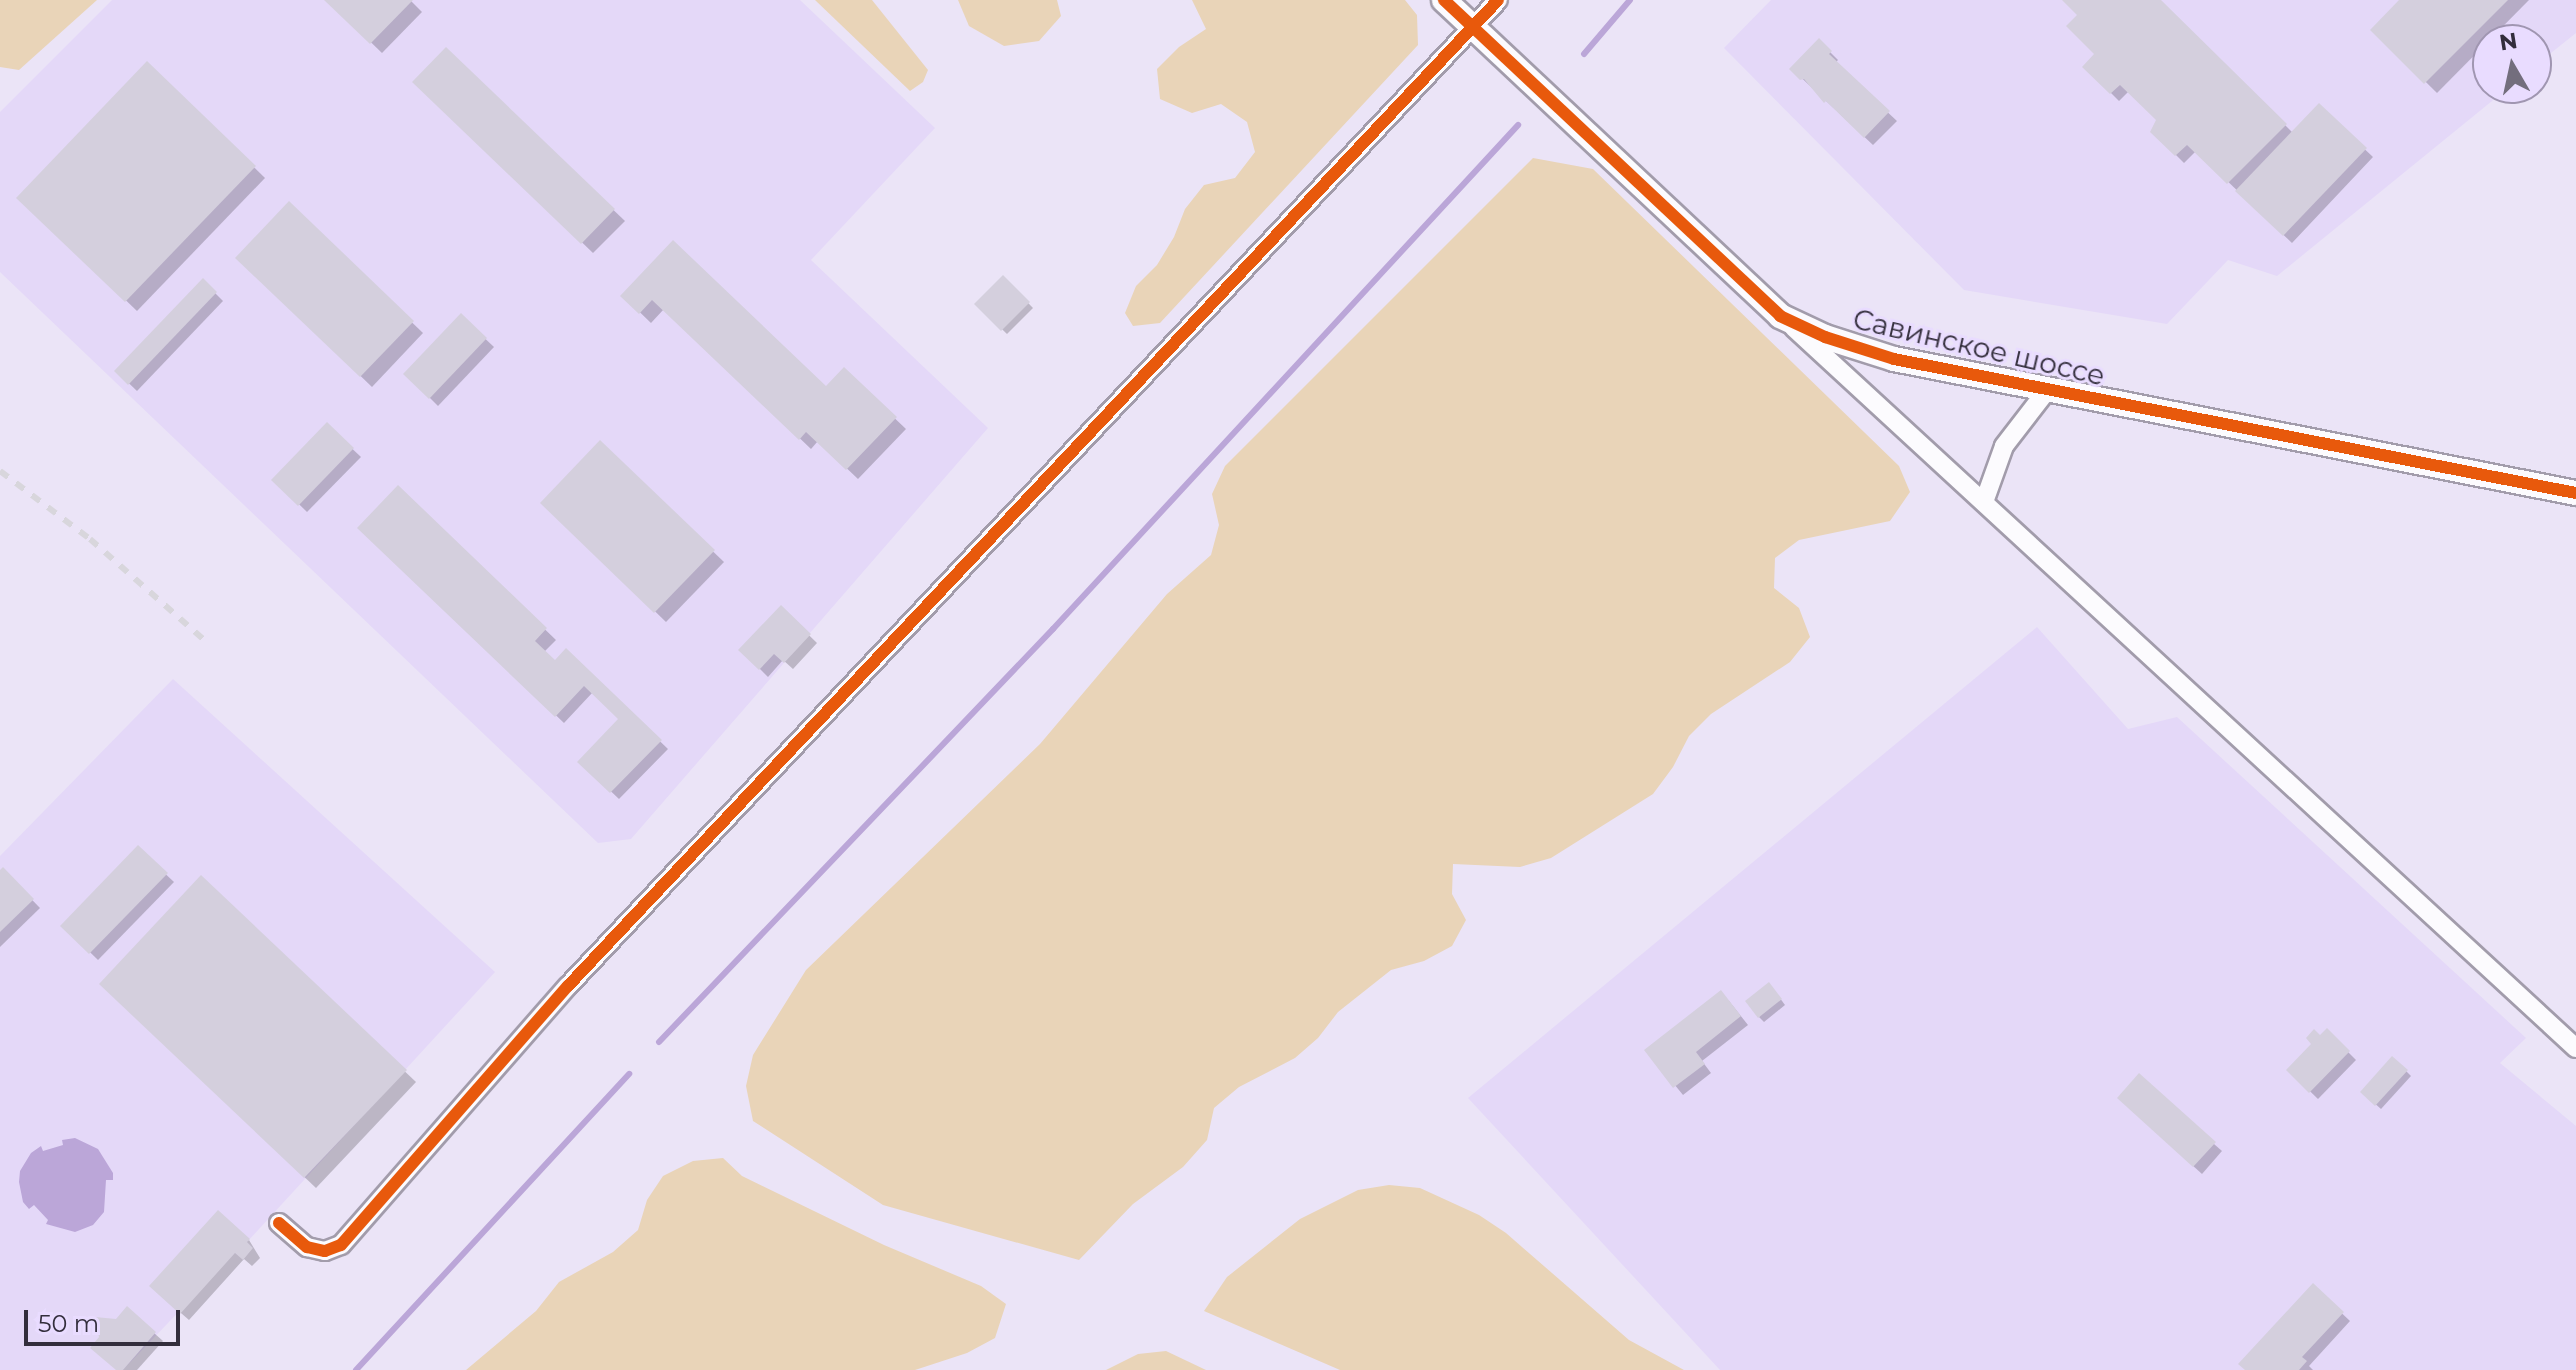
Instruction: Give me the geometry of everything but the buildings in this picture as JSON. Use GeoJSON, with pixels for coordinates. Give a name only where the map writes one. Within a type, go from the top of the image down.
{"type":"FeatureCollection","features":[{"type":"Feature","properties":{"kind":"street","name":"Савинское шоссе"},"geometry":{"type":"LineString","coordinates":[[1444,0],[1780,316],[1825,337],[1894,359],[2576,493]]}},
{"type":"Feature","properties":{"kind":"street"},"geometry":{"type":"LineString","coordinates":[[279,1223],[307,1247],[325,1251],[341,1245],[568,986],[1498,0]]}},
{"type":"Feature","properties":{"kind":"street"},"geometry":{"type":"LineString","coordinates":[[1780,316],[2576,1048]]}},
{"type":"Feature","properties":{"kind":"street"},"geometry":{"type":"LineString","coordinates":[[1984,502],[2004,446],[2048,389]]}},
{"type":"Feature","properties":{"kind":"shaded area"},"geometry":{"type":"Polygon","coordinates":[[[0,0],[97,0],[19,70],[0,67],[0,0]]]}},
{"type":"Feature","properties":{"kind":"shaded area"},"geometry":{"type":"Polygon","coordinates":[[[112,0],[800,0],[935,128],[811,260],[988,428],[631,839],[598,843],[0,272],[0,112],[112,0]]]}},
{"type":"Feature","properties":{"kind":"shaded area"},"geometry":{"type":"Polygon","coordinates":[[[815,0],[872,0],[928,70],[923,82],[910,91],[815,0]]]}},
{"type":"Feature","properties":{"kind":"shaded area"},"geometry":{"type":"Polygon","coordinates":[[[958,0],[1057,0],[1061,16],[1039,41],[1004,46],[969,26],[958,0]]]}},
{"type":"Feature","properties":{"kind":"shaded area"},"geometry":{"type":"Polygon","coordinates":[[[1192,0],[1405,0],[1417,15],[1418,45],[1160,323],[1133,326],[1125,313],[1136,286],[1157,265],[1174,237],[1185,209],[1204,185],[1235,178],[1255,152],[1247,122],[1221,104],[1192,113],[1160,99],[1157,69],[1179,47],[1206,29],[1192,0]]]}},
{"type":"Feature","properties":{"kind":"shaded area"},"geometry":{"type":"Polygon","coordinates":[[[1771,0],[2576,0],[2576,33],[2552,52],[2552,24],[2472,24],[2472,104],[2488,104],[2277,276],[2228,260],[2167,324],[1964,290],[1724,48],[1771,0]]]}},
{"type":"Feature","properties":{"kind":"shaded area"},"geometry":{"type":"Polygon","coordinates":[[[1533,158],[1593,169],[1899,466],[1910,492],[1890,521],[1799,540],[1775,558],[1774,588],[1799,608],[1810,637],[1790,662],[1711,714],[1689,736],[1673,767],[1653,794],[1551,858],[1520,867],[1453,864],[1452,894],[1466,920],[1452,946],[1424,961],[1391,970],[1338,1012],[1318,1038],[1295,1058],[1239,1087],[1214,1108],[1207,1140],[1183,1167],[1133,1204],[1079,1260],[883,1205],[753,1121],[746,1086],[753,1055],[806,970],[1040,744],[1167,594],[1211,555],[1219,525],[1212,494],[1225,466],[1533,158]]]}},
{"type":"Feature","properties":{"kind":"shaded area"},"geometry":{"type":"Polygon","coordinates":[[[2037,627],[2128,729],[2177,717],[2526,1038],[2500,1063],[2576,1126],[2576,1370],[1720,1370],[1468,1098],[2037,627]]]}},
{"type":"Feature","properties":{"kind":"shaded area"},"geometry":{"type":"Polygon","coordinates":[[[173,679],[495,972],[247,1242],[253,1248],[243,1260],[235,1253],[123,1370],[0,1370],[0,856],[173,679]]]}},
{"type":"Feature","properties":{"kind":"shaded area"},"geometry":{"type":"Polygon","coordinates":[[[75,1138],[98,1149],[113,1173],[113,1180],[106,1180],[104,1212],[93,1225],[75,1232],[46,1224],[48,1220],[34,1205],[29,1209],[23,1202],[19,1182],[20,1171],[31,1153],[41,1146],[43,1151],[63,1145],[62,1140],[75,1138]]]}},
{"type":"Feature","properties":{"kind":"shaded area"},"geometry":{"type":"Polygon","coordinates":[[[723,1158],[742,1176],[884,1245],[981,1286],[1006,1304],[995,1338],[967,1353],[915,1370],[466,1370],[536,1311],[559,1282],[613,1252],[638,1230],[647,1200],[663,1176],[693,1161],[723,1158]]]}},
{"type":"Feature","properties":{"kind":"shaded area"},"geometry":{"type":"Polygon","coordinates":[[[1389,1185],[1420,1188],[1479,1215],[1506,1233],[1629,1340],[1684,1370],[1340,1370],[1204,1311],[1227,1277],[1300,1219],[1358,1190],[1389,1185]]]}},
{"type":"Feature","properties":{"kind":"shaded area"},"geometry":{"type":"Polygon","coordinates":[[[1166,1351],[1206,1370],[1106,1370],[1138,1354],[1166,1351]]]}},
{"type":"Feature","properties":{"kind":"waterway"},"geometry":{"type":"LineString","coordinates":[[1584,54],[1630,0]]}},
{"type":"Feature","properties":{"kind":"waterway"},"geometry":{"type":"LineString","coordinates":[[659,1042],[1053,629],[1518,125]]}},
{"type":"Feature","properties":{"kind":"waterway"},"geometry":{"type":"LineString","coordinates":[[356,1370],[629,1074]]}},
{"type":"Feature","properties":{"kind":"railway"},"geometry":{"type":"LineString","coordinates":[[0,471],[90,539],[203,639]]}},
{"type":"Feature","properties":{"kind":"cycle path"},"geometry":{"type":"LineString","coordinates":[[1444,0],[1780,316],[1825,337],[1894,359],[2576,493]]}},
{"type":"Feature","properties":{"kind":"cycle path"},"geometry":{"type":"LineString","coordinates":[[279,1223],[307,1247],[325,1251],[341,1245],[568,986],[1498,0]]}}]}
